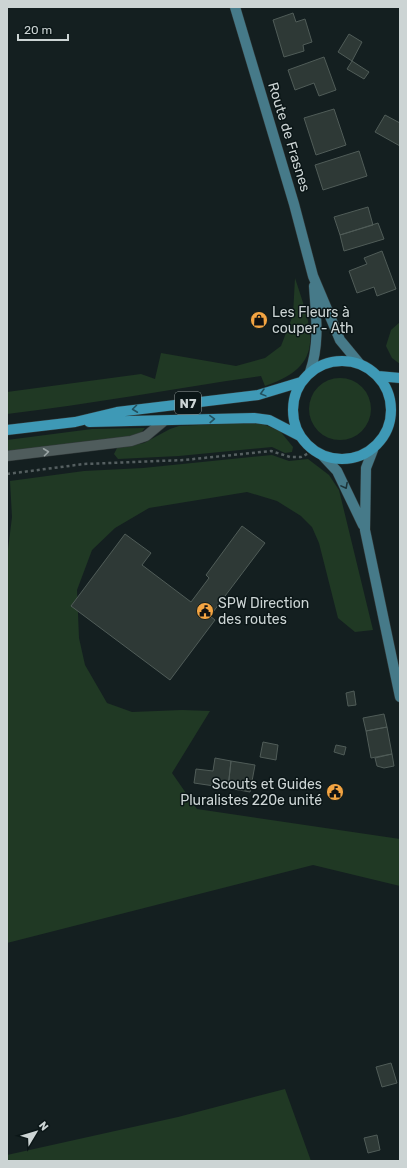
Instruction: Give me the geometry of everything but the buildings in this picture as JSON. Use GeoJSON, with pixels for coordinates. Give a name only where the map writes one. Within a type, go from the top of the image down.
{"type":"FeatureCollection","features":[{"type":"Feature","properties":{"kind":"main road","name":"Route de Frasnes"},"geometry":{"type":"LineString","coordinates":[[235,7],[294,204],[313,276],[340,340],[359,363]]}},
{"type":"Feature","properties":{"kind":"main road","name":"Route de Frasnes"},"geometry":{"type":"LineString","coordinates":[[310,372],[315,358],[318,335],[313,276]]}},
{"type":"Feature","properties":{"kind":"main road"},"geometry":{"type":"LineString","coordinates":[[318,453],[332,459],[353,459],[373,450],[380,443],[390,426],[392,413],[391,399],[386,387],[370,368],[347,360],[334,361],[321,365],[310,372],[301,382],[295,395],[292,409],[294,423],[300,436],[337,471],[365,530]]}},
{"type":"Feature","properties":{"kind":"main road"},"geometry":{"type":"LineString","coordinates":[[378,376],[400,378]]}},
{"type":"Feature","properties":{"kind":"main road","name":"N7"},"geometry":{"type":"LineString","coordinates":[[75,422],[117,412],[258,395],[301,382]]}},
{"type":"Feature","properties":{"kind":"main road","name":"N7"},"geometry":{"type":"LineString","coordinates":[[7,430],[75,422],[254,418],[269,420],[300,436]]}},
{"type":"Feature","properties":{"kind":"main road"},"geometry":{"type":"LineString","coordinates":[[390,426],[400,421]]}},
{"type":"Feature","properties":{"kind":"main road"},"geometry":{"type":"LineString","coordinates":[[373,450],[366,468],[365,530],[400,697]]}},
{"type":"Feature","properties":{"kind":"street"},"geometry":{"type":"LineString","coordinates":[[7,456],[131,441],[146,436],[164,421]]}},
{"type":"Feature","properties":{"kind":"path"},"geometry":{"type":"LineString","coordinates":[[7,474],[84,464],[184,460],[271,450],[290,457],[301,457],[318,453]]}},
{"type":"Feature","properties":{"kind":"green space"},"geometry":{"type":"Polygon","coordinates":[[[295,278],[306,313],[310,343],[307,356],[299,367],[285,377],[265,386],[261,376],[71,406],[7,414],[7,392],[141,374],[155,379],[161,353],[236,366],[265,358],[281,346],[293,315],[295,278]]]}},
{"type":"Feature","properties":{"kind":"green space"},"geometry":{"type":"Polygon","coordinates":[[[400,322],[400,364],[392,358],[386,346],[391,330],[400,322]]]}},
{"type":"Feature","properties":{"kind":"green space"},"geometry":{"type":"Polygon","coordinates":[[[340,378],[352,381],[362,387],[368,397],[371,409],[368,421],[362,431],[352,437],[340,440],[328,437],[318,431],[312,421],[309,409],[312,397],[318,387],[328,381],[340,378]]]}},
{"type":"Feature","properties":{"kind":"green space"},"geometry":{"type":"Polygon","coordinates":[[[258,422],[280,431],[293,447],[292,452],[285,453],[272,447],[179,456],[118,459],[114,454],[117,448],[144,443],[170,429],[179,426],[258,422]]]}},
{"type":"Feature","properties":{"kind":"green space"},"geometry":{"type":"Polygon","coordinates":[[[145,428],[139,435],[7,454],[7,440],[92,429],[145,428]]]}},
{"type":"Feature","properties":{"kind":"green space"},"geometry":{"type":"Polygon","coordinates":[[[272,455],[289,461],[308,459],[329,475],[339,490],[373,630],[355,632],[338,618],[319,543],[312,527],[301,516],[277,501],[247,492],[149,508],[115,528],[92,550],[77,590],[79,638],[85,665],[107,703],[132,712],[182,710],[210,711],[172,773],[197,809],[400,839],[400,886],[313,865],[7,943],[7,558],[12,517],[10,481],[84,471],[143,468],[272,455]]]}},
{"type":"Feature","properties":{"kind":"green space"},"geometry":{"type":"Polygon","coordinates":[[[285,1089],[311,1161],[7,1161],[7,1155],[178,1117],[285,1089]]]}},
{"type":"Feature","properties":{"kind":"place","name":"Les Fleurs à couper - Ath"},"geometry":{"type":"Point","coordinates":[259,320]}},
{"type":"Feature","properties":{"kind":"place","name":"SPW Direction des routes"},"geometry":{"type":"Point","coordinates":[205,611]}},
{"type":"Feature","properties":{"kind":"place","name":"Scouts et Guides Pluralistes 220e unité"},"geometry":{"type":"Point","coordinates":[335,792]}}]}
